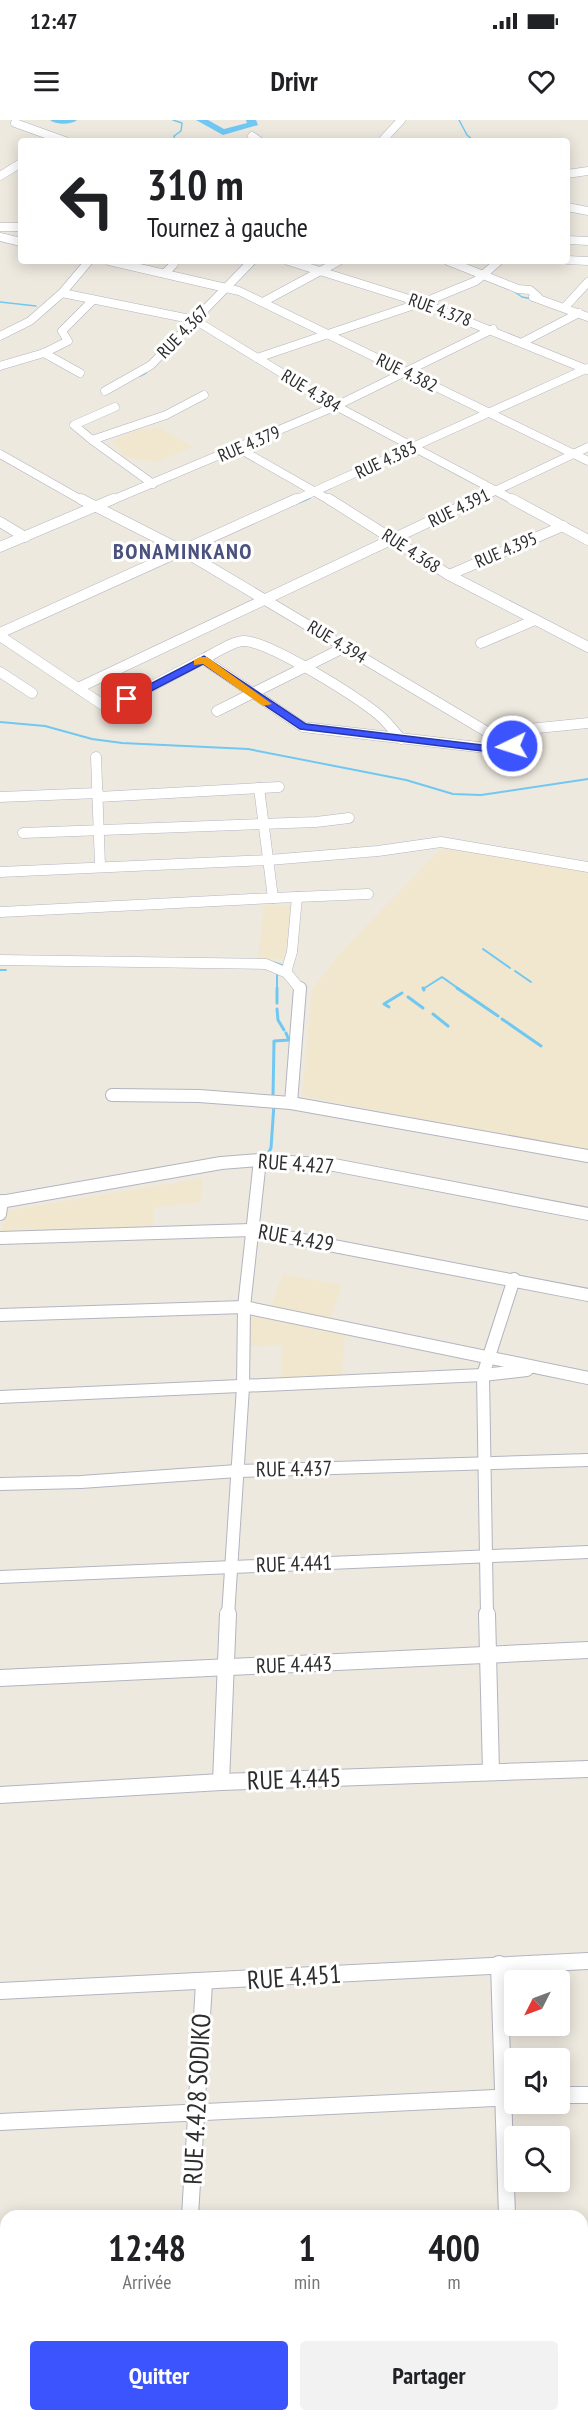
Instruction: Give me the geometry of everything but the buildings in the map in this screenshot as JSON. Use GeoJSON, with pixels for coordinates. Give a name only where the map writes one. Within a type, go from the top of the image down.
{"type":"FeatureCollection","features":[{"type":"Feature","properties":{"kind":"street"},"geometry":{"type":"LineString","coordinates":[[385,138],[401,120]]}},
{"type":"Feature","properties":{"kind":"street"},"geometry":{"type":"LineString","coordinates":[[15,123],[55,138]]}},
{"type":"Feature","properties":{"kind":"street"},"geometry":{"type":"LineString","coordinates":[[0,176],[18,165]]}},
{"type":"Feature","properties":{"kind":"street"},"geometry":{"type":"LineString","coordinates":[[570,174],[588,171]]}},
{"type":"Feature","properties":{"kind":"street"},"geometry":{"type":"LineString","coordinates":[[570,208],[588,211]]}},
{"type":"Feature","properties":{"kind":"street"},"geometry":{"type":"LineString","coordinates":[[0,227],[18,227]]}},
{"type":"Feature","properties":{"kind":"street"},"geometry":{"type":"LineString","coordinates":[[0,237],[18,241]]}},
{"type":"Feature","properties":{"kind":"street"},"geometry":{"type":"LineString","coordinates":[[570,240],[588,241]]}},
{"type":"Feature","properties":{"kind":"street"},"geometry":{"type":"LineString","coordinates":[[570,260],[588,261]]}},
{"type":"Feature","properties":{"kind":"street"},"geometry":{"type":"LineString","coordinates":[[0,336],[30,321],[62,293],[86,264]]}},
{"type":"Feature","properties":{"kind":"street","name":"RUE 4.382"},"geometry":{"type":"LineString","coordinates":[[123,264],[225,287],[263,302],[588,461]]}},
{"type":"Feature","properties":{"kind":"street"},"geometry":{"type":"LineString","coordinates":[[165,273],[174,264]]}},
{"type":"Feature","properties":{"kind":"street","name":"RUE 4.367"},"geometry":{"type":"LineString","coordinates":[[105,391],[151,365],[249,264]]}},
{"type":"Feature","properties":{"kind":"street","name":"RUE 4.378"},"geometry":{"type":"LineString","coordinates":[[298,264],[422,303],[493,329],[587,369]]}},
{"type":"Feature","properties":{"kind":"street"},"geometry":{"type":"LineString","coordinates":[[263,302],[334,264]]}},
{"type":"Feature","properties":{"kind":"street"},"geometry":{"type":"LineString","coordinates":[[455,264],[518,289],[522,294],[538,297],[588,316]]}},
{"type":"Feature","properties":{"kind":"street"},"geometry":{"type":"LineString","coordinates":[[257,358],[422,303],[485,276],[497,264]]}},
{"type":"Feature","properties":{"kind":"street"},"geometry":{"type":"LineString","coordinates":[[565,307],[588,282]]}},
{"type":"Feature","properties":{"kind":"street","name":"RUE 4.384"},"geometry":{"type":"LineString","coordinates":[[62,293],[195,320],[336,406],[588,540]]}},
{"type":"Feature","properties":{"kind":"street"},"geometry":{"type":"LineString","coordinates":[[0,366],[44,353],[68,341],[62,331],[93,300]]}},
{"type":"Feature","properties":{"kind":"street"},"geometry":{"type":"LineString","coordinates":[[523,342],[579,313]]}},
{"type":"Feature","properties":{"kind":"street","name":"RUE 4.379"},"geometry":{"type":"LineString","coordinates":[[0,547],[336,406],[493,329]]}},
{"type":"Feature","properties":{"kind":"street"},"geometry":{"type":"LineString","coordinates":[[44,353],[80,373]]}},
{"type":"Feature","properties":{"kind":"street","name":"RUE 4.383"},"geometry":{"type":"LineString","coordinates":[[0,635],[587,369]]}},
{"type":"Feature","properties":{"kind":"street"},"geometry":{"type":"LineString","coordinates":[[92,440],[166,415],[204,394]]}},
{"type":"Feature","properties":{"kind":"street"},"geometry":{"type":"LineString","coordinates":[[115,407],[74,425],[153,484]]}},
{"type":"Feature","properties":{"kind":"street","name":"RUE 4.391"},"geometry":{"type":"LineString","coordinates":[[78,688],[588,447]]}},
{"type":"Feature","properties":{"kind":"street","name":"RUE 4.368"},"geometry":{"type":"LineString","coordinates":[[238,448],[317,492],[449,575],[588,647]]}},
{"type":"Feature","properties":{"kind":"street","name":"RUE 4.394"},"geometry":{"type":"LineString","coordinates":[[0,454],[96,508],[141,528],[183,551],[489,733],[588,723]]}},
{"type":"Feature","properties":{"kind":"street"},"geometry":{"type":"LineString","coordinates":[[0,522],[25,537]]}},
{"type":"Feature","properties":{"kind":"street","name":"RUE 4.395"},"geometry":{"type":"LineString","coordinates":[[449,575],[563,526]]}},
{"type":"Feature","properties":{"kind":"street"},"geometry":{"type":"LineString","coordinates":[[482,643],[535,620]]}},
{"type":"Feature","properties":{"kind":"street"},"geometry":{"type":"LineString","coordinates":[[0,635],[109,709],[246,640],[302,668],[374,712],[401,739]]}},
{"type":"Feature","properties":{"kind":"street"},"geometry":{"type":"LineString","coordinates":[[217,711],[345,646]]}},
{"type":"Feature","properties":{"kind":"street"},"geometry":{"type":"LineString","coordinates":[[204,660],[251,694],[303,727],[504,750],[512,746],[509,731]]}},
{"type":"Feature","properties":{"kind":"street"},"geometry":{"type":"LineString","coordinates":[[0,672],[32,693]]}},
{"type":"Feature","properties":{"kind":"street"},"geometry":{"type":"LineString","coordinates":[[96,757],[100,866]]}},
{"type":"Feature","properties":{"kind":"street"},"geometry":{"type":"LineString","coordinates":[[0,797],[279,787]]}},
{"type":"Feature","properties":{"kind":"street"},"geometry":{"type":"LineString","coordinates":[[260,788],[273,898]]}},
{"type":"Feature","properties":{"kind":"street"},"geometry":{"type":"LineString","coordinates":[[23,832],[349,818]]}},
{"type":"Feature","properties":{"kind":"street"},"geometry":{"type":"LineString","coordinates":[[0,872],[269,860],[378,851],[441,842],[588,867]]}},
{"type":"Feature","properties":{"kind":"street"},"geometry":{"type":"LineString","coordinates":[[1,912],[368,894]]}},
{"type":"Feature","properties":{"kind":"street"},"geometry":{"type":"LineString","coordinates":[[286,972],[292,952],[297,897]]}},
{"type":"Feature","properties":{"kind":"street"},"geometry":{"type":"LineString","coordinates":[[0,960],[266,964],[286,972],[296,980],[301,990],[291,1103]]}},
{"type":"Feature","properties":{"kind":"street"},"geometry":{"type":"LineString","coordinates":[[112,1095],[199,1096],[291,1103],[588,1156]]}},
{"type":"Feature","properties":{"kind":"street"},"geometry":{"type":"LineString","coordinates":[[220,1782],[230,1566],[243,1387],[244,1307],[260,1160]]}},
{"type":"Feature","properties":{"kind":"street","name":"RUE 4.427"},"geometry":{"type":"LineString","coordinates":[[1,1206],[221,1163],[260,1160],[334,1165],[588,1214]]}},
{"type":"Feature","properties":{"kind":"street","name":"RUE 4.429"},"geometry":{"type":"LineString","coordinates":[[0,1238],[251,1230],[588,1294]]}},
{"type":"Feature","properties":{"kind":"street"},"geometry":{"type":"LineString","coordinates":[[491,1772],[483,1465],[483,1375],[514,1280]]}},
{"type":"Feature","properties":{"kind":"street"},"geometry":{"type":"LineString","coordinates":[[0,1315],[244,1307],[588,1377]]}},
{"type":"Feature","properties":{"kind":"street"},"geometry":{"type":"LineString","coordinates":[[0,1397],[483,1375],[540,1369]]}},
{"type":"Feature","properties":{"kind":"street","name":"RUE 4.437"},"geometry":{"type":"LineString","coordinates":[[0,1484],[81,1482],[237,1471],[588,1460]]}},
{"type":"Feature","properties":{"kind":"street","name":"RUE 4.441"},"geometry":{"type":"LineString","coordinates":[[0,1577],[588,1552]]}},
{"type":"Feature","properties":{"kind":"street","name":"RUE 4.443"},"geometry":{"type":"LineString","coordinates":[[0,1678],[588,1650]]}},
{"type":"Feature","properties":{"kind":"street","name":"RUE 4.445"},"geometry":{"type":"LineString","coordinates":[[0,1795],[220,1782],[588,1769]]}},
{"type":"Feature","properties":{"kind":"street","name":"RUE 4.451"},"geometry":{"type":"LineString","coordinates":[[0,1991],[204,1983],[499,1964],[588,1961]]}},
{"type":"Feature","properties":{"kind":"street"},"geometry":{"type":"LineString","coordinates":[[499,1964],[505,2048]]}},
{"type":"Feature","properties":{"kind":"street","name":"RUE 4.428 SODIKO"},"geometry":{"type":"LineString","coordinates":[[190,2210],[204,1983]]}},
{"type":"Feature","properties":{"kind":"street"},"geometry":{"type":"LineString","coordinates":[[570,2095],[588,2094]]}},
{"type":"Feature","properties":{"kind":"street"},"geometry":{"type":"LineString","coordinates":[[0,2122],[504,2097]]}},
{"type":"Feature","properties":{"kind":"street"},"geometry":{"type":"LineString","coordinates":[[507,2210],[509,2114]]}},
{"type":"Feature","properties":{"kind":"shaded area"},"geometry":{"type":"Polygon","coordinates":[[[160,428],[193,447],[156,462],[124,457],[112,441],[139,429],[160,428]]]}},
{"type":"Feature","properties":{"kind":"shaded area"},"geometry":{"type":"Polygon","coordinates":[[[442,848],[588,872],[588,1151],[302,1096],[312,990],[340,953],[442,848]]]}},
{"type":"Feature","properties":{"kind":"shaded area"},"geometry":{"type":"Polygon","coordinates":[[[264,905],[291,905],[285,959],[258,959],[264,905]]]}},
{"type":"Feature","properties":{"kind":"shaded area"},"geometry":{"type":"Polygon","coordinates":[[[203,1178],[201,1202],[153,1208],[153,1227],[1,1232],[5,1211],[203,1178]]]}},
{"type":"Feature","properties":{"kind":"shaded area"},"geometry":{"type":"Polygon","coordinates":[[[283,1274],[342,1285],[330,1319],[270,1308],[283,1274]]]}},
{"type":"Feature","properties":{"kind":"shaded area"},"geometry":{"type":"Polygon","coordinates":[[[251,1315],[345,1335],[342,1377],[280,1380],[283,1345],[250,1346],[251,1315]]]}},
{"type":"Feature","properties":{"kind":"waterway"},"geometry":{"type":"LineString","coordinates":[[55,120],[72,120]]}},
{"type":"Feature","properties":{"kind":"waterway"},"geometry":{"type":"LineString","coordinates":[[173,120],[182,123],[181,131],[174,138]]}},
{"type":"Feature","properties":{"kind":"waterway"},"geometry":{"type":"LineString","coordinates":[[201,120],[223,132],[253,125],[251,120]]}},
{"type":"Feature","properties":{"kind":"waterway"},"geometry":{"type":"LineString","coordinates":[[459,120],[470,138]]}},
{"type":"Feature","properties":{"kind":"waterway"},"geometry":{"type":"LineString","coordinates":[[512,290],[522,297],[533,299]]}},
{"type":"Feature","properties":{"kind":"waterway"},"geometry":{"type":"LineString","coordinates":[[0,302],[36,306]]}},
{"type":"Feature","properties":{"kind":"waterway"},"geometry":{"type":"LineString","coordinates":[[140,376],[146,373]]}},
{"type":"Feature","properties":{"kind":"waterway"},"geometry":{"type":"LineString","coordinates":[[325,495],[324,491],[331,488]]}},
{"type":"Feature","properties":{"kind":"waterway"},"geometry":{"type":"LineString","coordinates":[[303,501],[310,498]]}},
{"type":"Feature","properties":{"kind":"waterway"},"geometry":{"type":"LineString","coordinates":[[298,503],[307,499]]}},
{"type":"Feature","properties":{"kind":"waterway"},"geometry":{"type":"LineString","coordinates":[[0,722],[45,726],[92,739],[122,743],[248,749],[406,780],[453,794],[481,795],[588,779]]}},
{"type":"Feature","properties":{"kind":"waterway"},"geometry":{"type":"LineString","coordinates":[[483,949],[510,968]]}},
{"type":"Feature","properties":{"kind":"waterway"},"geometry":{"type":"LineString","coordinates":[[272,962],[285,966]]}},
{"type":"Feature","properties":{"kind":"waterway"},"geometry":{"type":"LineString","coordinates":[[0,970],[6,970]]}},
{"type":"Feature","properties":{"kind":"waterway"},"geometry":{"type":"LineString","coordinates":[[515,971],[531,982]]}},
{"type":"Feature","properties":{"kind":"waterway"},"geometry":{"type":"LineString","coordinates":[[277,975],[277,1003]]}},
{"type":"Feature","properties":{"kind":"waterway"},"geometry":{"type":"LineString","coordinates":[[423,989],[442,977],[459,989]]}},
{"type":"Feature","properties":{"kind":"waterway"},"geometry":{"type":"LineString","coordinates":[[457,988],[498,1016]]}},
{"type":"Feature","properties":{"kind":"waterway"},"geometry":{"type":"LineString","coordinates":[[389,1007],[384,1004],[402,993]]}},
{"type":"Feature","properties":{"kind":"waterway"},"geometry":{"type":"LineString","coordinates":[[408,997],[423,1008]]}},
{"type":"Feature","properties":{"kind":"waterway"},"geometry":{"type":"LineString","coordinates":[[277,1009],[278,1020],[284,1030]]}},
{"type":"Feature","properties":{"kind":"waterway"},"geometry":{"type":"LineString","coordinates":[[433,1014],[448,1026]]}},
{"type":"Feature","properties":{"kind":"waterway"},"geometry":{"type":"LineString","coordinates":[[502,1019],[541,1046]]}},
{"type":"Feature","properties":{"kind":"waterway"},"geometry":{"type":"LineString","coordinates":[[273,1097],[274,1041],[289,1040],[286,1033]]}},
{"type":"Feature","properties":{"kind":"waterway"},"geometry":{"type":"LineString","coordinates":[[267,1156],[271,1148],[274,1104]]}},
{"type":"Feature","properties":{"kind":"slow traffic"},"geometry":{"type":"LineString","coordinates":[[198,662],[204,660],[267,704]]}},
{"type":"Feature","properties":{"kind":"district","name":"BONAMINKANO"},"geometry":{"type":"Point","coordinates":[183,551]}},
{"type":"Feature","properties":{"kind":"route"},"geometry":{"type":"LineString","coordinates":[[127,699],[204,660],[223,675],[309,729],[499,750],[512,746]]}}]}
